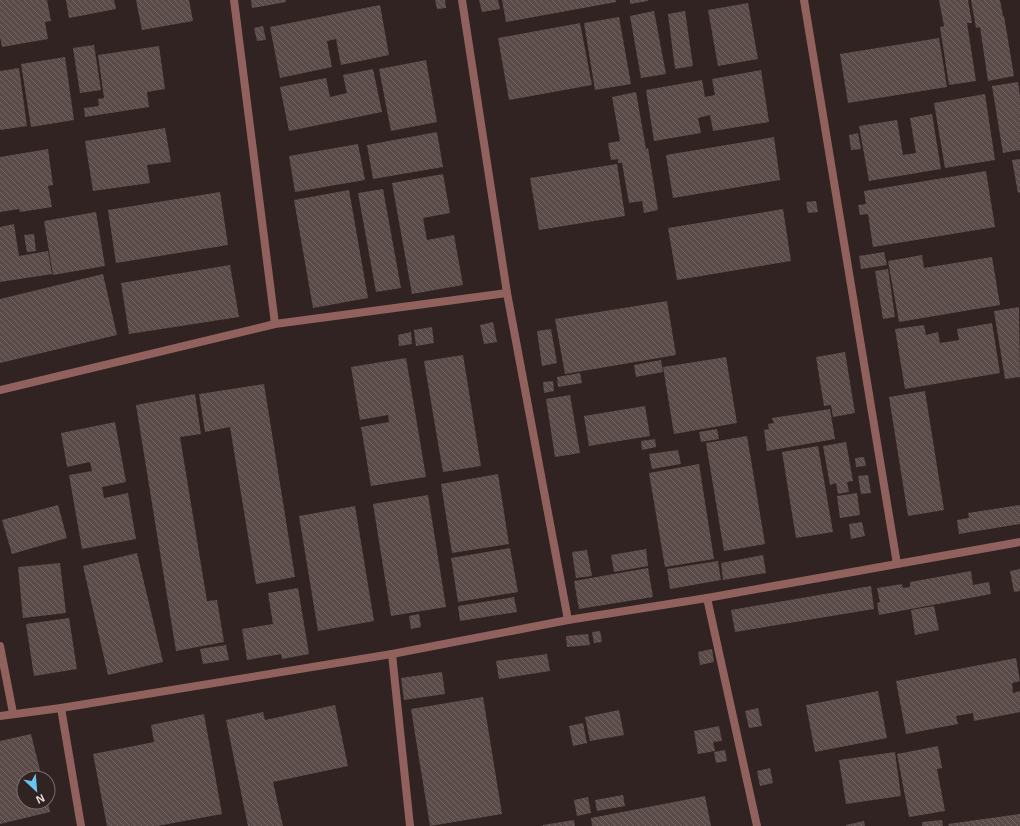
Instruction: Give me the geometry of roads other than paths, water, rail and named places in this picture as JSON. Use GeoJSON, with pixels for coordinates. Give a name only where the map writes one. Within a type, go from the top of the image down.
{"type":"FeatureCollection","features":[{"type":"Feature","properties":{"kind":"street"},"geometry":{"type":"LineString","coordinates":[[234,0],[275,324]]}},
{"type":"Feature","properties":{"kind":"street"},"geometry":{"type":"LineString","coordinates":[[462,0],[507,293],[568,620]]}},
{"type":"Feature","properties":{"kind":"street"},"geometry":{"type":"LineString","coordinates":[[804,0],[897,564]]}},
{"type":"Feature","properties":{"kind":"street"},"geometry":{"type":"LineString","coordinates":[[0,390],[275,324],[507,293]]}},
{"type":"Feature","properties":{"kind":"street"},"geometry":{"type":"LineString","coordinates":[[0,716],[13,713],[61,708],[392,654],[568,620],[707,598],[1020,542]]}},
{"type":"Feature","properties":{"kind":"street"},"geometry":{"type":"LineString","coordinates":[[707,598],[757,826]]}},
{"type":"Feature","properties":{"kind":"street"},"geometry":{"type":"LineString","coordinates":[[0,646],[13,713]]}},
{"type":"Feature","properties":{"kind":"street"},"geometry":{"type":"LineString","coordinates":[[392,654],[410,826]]}},
{"type":"Feature","properties":{"kind":"street"},"geometry":{"type":"LineString","coordinates":[[61,708],[81,826]]}}]}
